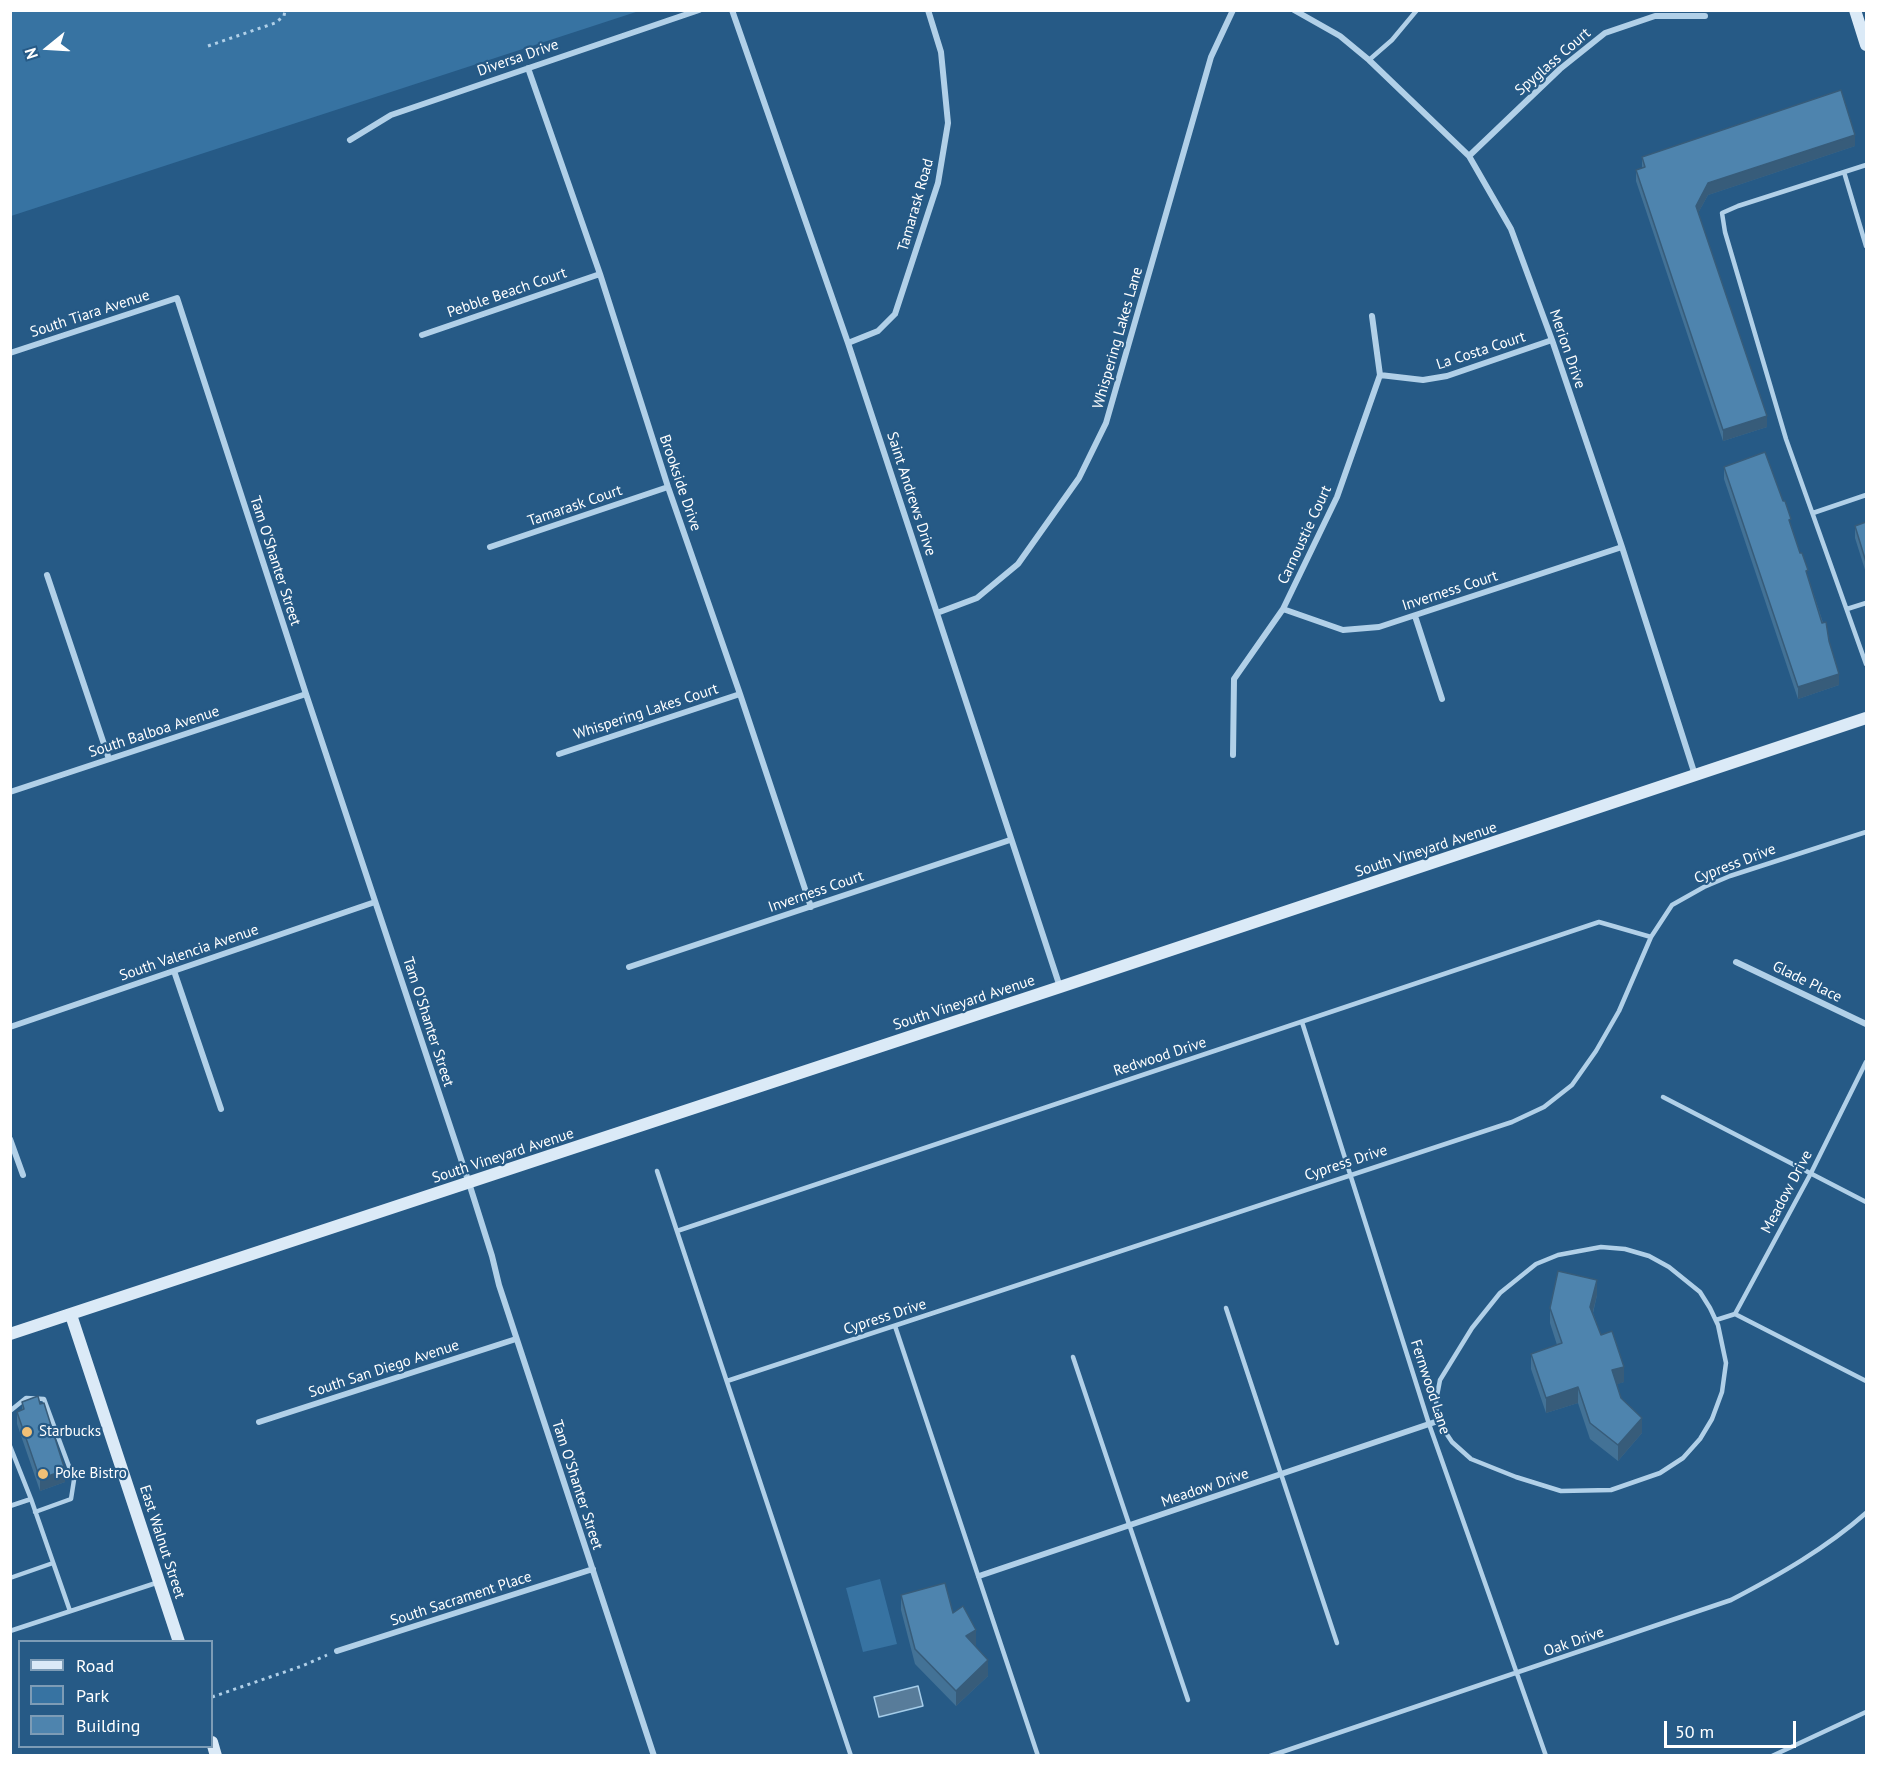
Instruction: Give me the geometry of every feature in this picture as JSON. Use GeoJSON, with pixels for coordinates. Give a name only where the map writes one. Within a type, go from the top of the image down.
{"type":"FeatureCollection","features":[{"type":"Feature","properties":{"kind":"main road"},"geometry":{"type":"LineString","coordinates":[[1855,10],[1866,45]]}},
{"type":"Feature","properties":{"kind":"main road","name":"South Vineyard Avenue"},"geometry":{"type":"LineString","coordinates":[[10,1334],[1866,718]]}},
{"type":"Feature","properties":{"kind":"main road","name":"East Walnut Street"},"geometry":{"type":"LineString","coordinates":[[71,1315],[178,1640]]}},
{"type":"Feature","properties":{"kind":"street","name":"Diversa Drive"},"geometry":{"type":"LineString","coordinates":[[350,140],[391,115],[699,10]]}},
{"type":"Feature","properties":{"kind":"street","name":"Saint Andrews Drive"},"geometry":{"type":"LineString","coordinates":[[732,10],[848,343],[1060,987]]}},
{"type":"Feature","properties":{"kind":"street","name":"Tamarask Road"},"geometry":{"type":"LineString","coordinates":[[848,343],[878,331],[895,314],[938,183],[948,123],[941,52],[928,10]]}},
{"type":"Feature","properties":{"kind":"street","name":"Whispering Lakes Lane"},"geometry":{"type":"LineString","coordinates":[[937,613],[976,598],[1018,564],[1079,478],[1088,460],[1106,423],[1211,57],[1233,10]]}},
{"type":"Feature","properties":{"kind":"street","name":"Merion Drive"},"geometry":{"type":"LineString","coordinates":[[1294,10],[1340,36],[1369,60],[1469,156],[1511,229],[1552,340],[1622,547],[1695,776]]}},
{"type":"Feature","properties":{"kind":"street","name":"Spyglass Court"},"geometry":{"type":"LineString","coordinates":[[1469,156],[1560,69],[1605,33],[1655,16],[1705,16]]}},
{"type":"Feature","properties":{"kind":"street","name":"Brookside Drive"},"geometry":{"type":"LineString","coordinates":[[528,68],[600,274],[668,487],[740,694],[810,907]]}},
{"type":"Feature","properties":{"kind":"street","name":"Pebble Beach Court"},"geometry":{"type":"LineString","coordinates":[[422,335],[600,274]]}},
{"type":"Feature","properties":{"kind":"street","name":"South Tiara Avenue"},"geometry":{"type":"LineString","coordinates":[[10,353],[177,298]]}},
{"type":"Feature","properties":{"kind":"street","name":"Tam O'Shanter Street"},"geometry":{"type":"LineString","coordinates":[[177,298],[469,1183],[516,1339],[654,1755]]}},
{"type":"Feature","properties":{"kind":"street","name":"Carnoustie Court"},"geometry":{"type":"LineString","coordinates":[[1233,755],[1234,679],[1283,609],[1337,497],[1380,375],[1372,316]]}},
{"type":"Feature","properties":{"kind":"street","name":"La Costa Court"},"geometry":{"type":"LineString","coordinates":[[1380,375],[1423,380],[1447,376],[1552,340]]}},
{"type":"Feature","properties":{"kind":"street","name":"Tamarask Court"},"geometry":{"type":"LineString","coordinates":[[490,548],[668,487]]}},
{"type":"Feature","properties":{"kind":"street","name":"Inverness Court"},"geometry":{"type":"LineString","coordinates":[[1283,609],[1343,630],[1379,627],[1622,547]]}},
{"type":"Feature","properties":{"kind":"street"},"geometry":{"type":"LineString","coordinates":[[47,575],[109,759]]}},
{"type":"Feature","properties":{"kind":"street"},"geometry":{"type":"LineString","coordinates":[[1415,616],[1442,699]]}},
{"type":"Feature","properties":{"kind":"street","name":"South Balboa Avenue"},"geometry":{"type":"LineString","coordinates":[[10,792],[306,694]]}},
{"type":"Feature","properties":{"kind":"street","name":"Whispering Lakes Court"},"geometry":{"type":"LineString","coordinates":[[559,754],[740,694]]}},
{"type":"Feature","properties":{"kind":"street","name":"Inverness Court"},"geometry":{"type":"LineString","coordinates":[[629,968],[1010,840]]}},
{"type":"Feature","properties":{"kind":"street","name":"South Valencia Avenue"},"geometry":{"type":"LineString","coordinates":[[10,1027],[375,902]]}},
{"type":"Feature","properties":{"kind":"street","name":"Glade Place"},"geometry":{"type":"LineString","coordinates":[[1736,962],[1866,1024]]}},
{"type":"Feature","properties":{"kind":"street"},"geometry":{"type":"LineString","coordinates":[[174,971],[221,1109]]}},
{"type":"Feature","properties":{"kind":"street"},"geometry":{"type":"LineString","coordinates":[[10,1140],[23,1175]]}},
{"type":"Feature","properties":{"kind":"street","name":"South San Diego Avenue"},"geometry":{"type":"LineString","coordinates":[[259,1422],[516,1339]]}},
{"type":"Feature","properties":{"kind":"street","name":"Meadow Drive"},"geometry":{"type":"LineString","coordinates":[[979,1576],[1438,1421]]}},
{"type":"Feature","properties":{"kind":"street","name":"South Sacrament Place"},"geometry":{"type":"LineString","coordinates":[[337,1651],[593,1569]]}},
{"type":"Feature","properties":{"kind":"lane"},"geometry":{"type":"LineString","coordinates":[[1369,60],[1392,40],[1417,10]]}},
{"type":"Feature","properties":{"kind":"lane"},"geometry":{"type":"LineString","coordinates":[[1866,165],[1722,213],[1725,232],[1786,439],[1866,664]]}},
{"type":"Feature","properties":{"kind":"lane"},"geometry":{"type":"LineString","coordinates":[[1844,172],[1866,246]]}},
{"type":"Feature","properties":{"kind":"lane"},"geometry":{"type":"LineString","coordinates":[[1813,513],[1866,495]]}},
{"type":"Feature","properties":{"kind":"lane"},"geometry":{"type":"LineString","coordinates":[[1847,609],[1866,603]]}},
{"type":"Feature","properties":{"kind":"lane","name":"Cypress Drive"},"geometry":{"type":"LineString","coordinates":[[727,1381],[1512,1122],[1544,1107],[1572,1084],[1596,1051],[1619,1011],[1651,937],[1672,905],[1704,887],[1731,876],[1866,832]]}},
{"type":"Feature","properties":{"kind":"lane","name":"Redwood Drive"},"geometry":{"type":"LineString","coordinates":[[677,1231],[1599,922],[1651,937]]}},
{"type":"Feature","properties":{"kind":"lane","name":"Fernwood Lane"},"geometry":{"type":"LineString","coordinates":[[1302,1022],[1429,1424],[1546,1755]]}},
{"type":"Feature","properties":{"kind":"lane","name":"Meadow Drive"},"geometry":{"type":"LineString","coordinates":[[1735,1314],[1811,1173],[1866,1062]]}},
{"type":"Feature","properties":{"kind":"lane"},"geometry":{"type":"LineString","coordinates":[[1663,1097],[1866,1202]]}},
{"type":"Feature","properties":{"kind":"lane"},"geometry":{"type":"LineString","coordinates":[[657,1171],[850,1754]]}},
{"type":"Feature","properties":{"kind":"lane"},"geometry":{"type":"LineString","coordinates":[[1601,1247],[1625,1249],[1649,1256],[1669,1267],[1700,1292],[1716,1320],[1726,1363],[1722,1392],[1712,1419],[1700,1439],[1683,1458],[1660,1473],[1636,1482],[1611,1490],[1561,1491],[1516,1477],[1471,1459],[1452,1442],[1438,1421],[1436,1401],[1440,1380],[1472,1328],[1500,1293],[1516,1278],[1536,1264],[1558,1255],[1601,1247]]}},
{"type":"Feature","properties":{"kind":"lane"},"geometry":{"type":"LineString","coordinates":[[1226,1308],[1337,1643]]}},
{"type":"Feature","properties":{"kind":"lane"},"geometry":{"type":"LineString","coordinates":[[1716,1320],[1735,1314],[1866,1381]]}},
{"type":"Feature","properties":{"kind":"lane"},"geometry":{"type":"LineString","coordinates":[[895,1326],[1038,1755]]}},
{"type":"Feature","properties":{"kind":"lane"},"geometry":{"type":"LineString","coordinates":[[1073,1357],[1188,1700]]}},
{"type":"Feature","properties":{"kind":"lane"},"geometry":{"type":"LineString","coordinates":[[10,1411],[26,1398],[44,1399],[74,1480],[71,1499],[35,1512]]}},
{"type":"Feature","properties":{"kind":"lane"},"geometry":{"type":"LineString","coordinates":[[10,1446],[70,1611]]}},
{"type":"Feature","properties":{"kind":"lane"},"geometry":{"type":"LineString","coordinates":[[10,1506],[31,1499]]}},
{"type":"Feature","properties":{"kind":"lane","name":"Oak Drive"},"geometry":{"type":"LineString","coordinates":[[1270,1755],[1731,1600],[1787,1570],[1840,1536],[1866,1513]]}},
{"type":"Feature","properties":{"kind":"lane"},"geometry":{"type":"LineString","coordinates":[[10,1578],[53,1563]]}},
{"type":"Feature","properties":{"kind":"lane"},"geometry":{"type":"LineString","coordinates":[[10,1631],[159,1582]]}},
{"type":"Feature","properties":{"kind":"lane"},"geometry":{"type":"LineString","coordinates":[[1772,1755],[1866,1712]]}},
{"type":"Feature","properties":{"kind":"path"},"geometry":{"type":"LineString","coordinates":[[208,46],[274,23],[284,16],[285,10]]}},
{"type":"Feature","properties":{"kind":"path"},"geometry":{"type":"LineString","coordinates":[[213,1697],[302,1666],[337,1651]]}},
{"type":"Feature","properties":{"kind":"green space"},"geometry":{"type":"Polygon","coordinates":[[[11,10],[639,11],[11,216],[11,10]]]}},
{"type":"Feature","properties":{"kind":"green space"},"geometry":{"type":"Polygon","coordinates":[[[880,1579],[897,1644],[863,1652],[846,1588],[880,1579]]]}},
{"type":"Feature","properties":{"kind":"shaded area"},"geometry":{"type":"Polygon","coordinates":[[[918,1686],[923,1706],[879,1717],[874,1697],[918,1686]]]}},
{"type":"Feature","properties":{"kind":"building"},"geometry":{"type":"Polygon","coordinates":[[[1841,90],[1855,135],[1708,183],[1696,206],[1767,416],[1723,430],[1636,170],[1645,167],[1642,157],[1841,90]]]}},
{"type":"Feature","properties":{"kind":"building"},"geometry":{"type":"Polygon","coordinates":[[[1765,452],[1783,501],[1785,501],[1800,553],[1802,553],[1808,570],[1806,571],[1822,623],[1826,622],[1839,674],[1798,687],[1724,467],[1765,452]]]}},
{"type":"Feature","properties":{"kind":"building"},"geometry":{"type":"Polygon","coordinates":[[[1866,522],[1866,562],[1855,526],[1866,522]]]}},
{"type":"Feature","properties":{"kind":"building"},"geometry":{"type":"Polygon","coordinates":[[[1558,1271],[1597,1280],[1590,1307],[1601,1335],[1612,1331],[1624,1367],[1612,1370],[1621,1398],[1642,1418],[1618,1445],[1590,1423],[1578,1387],[1546,1398],[1531,1354],[1562,1343],[1550,1308],[1558,1271]]]}},
{"type":"Feature","properties":{"kind":"building"},"geometry":{"type":"Polygon","coordinates":[[[38,1396],[40,1404],[44,1403],[65,1470],[40,1479],[17,1412],[24,1409],[22,1402],[38,1396]]]}},
{"type":"Feature","properties":{"kind":"building"},"geometry":{"type":"Polygon","coordinates":[[[945,1583],[953,1613],[963,1606],[976,1630],[966,1636],[988,1660],[956,1691],[915,1649],[901,1595],[945,1583]]]}},
{"type":"Feature","properties":{"kind":"place","name":"Starbucks"},"geometry":{"type":"Point","coordinates":[27,1432]}},
{"type":"Feature","properties":{"kind":"place","name":"Poke Bistro"},"geometry":{"type":"Point","coordinates":[43,1474]}}]}
